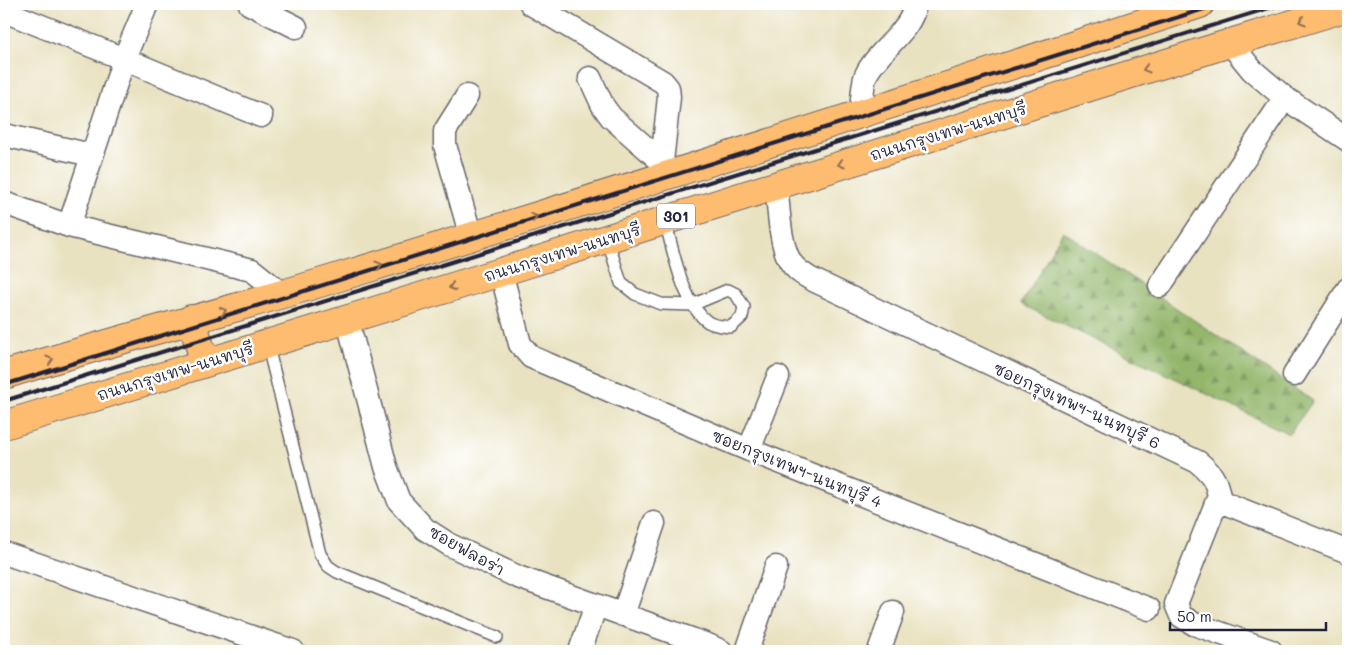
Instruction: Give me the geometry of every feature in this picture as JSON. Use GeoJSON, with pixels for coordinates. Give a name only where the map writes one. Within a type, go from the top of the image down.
{"type":"FeatureCollection","features":[{"type":"Feature","properties":{"kind":"main road"},"geometry":{"type":"LineString","coordinates":[[4,375],[96,346],[282,294],[471,237],[664,168],[861,114],[1200,4]]}},
{"type":"Feature","properties":{"kind":"main road","name":"ถนนกรุงเทพ-นนทบุรี"},"geometry":{"type":"LineString","coordinates":[[4,425],[267,342],[501,272],[1230,43],[1348,8]]}},
{"type":"Feature","properties":{"kind":"main road"},"geometry":{"type":"LineString","coordinates":[[191,319],[205,362]]}},
{"type":"Feature","properties":{"kind":"street"},"geometry":{"type":"LineString","coordinates":[[69,226],[124,59],[147,4]]}},
{"type":"Feature","properties":{"kind":"street"},"geometry":{"type":"LineString","coordinates":[[250,4],[296,27]]}},
{"type":"Feature","properties":{"kind":"street"},"geometry":{"type":"LineString","coordinates":[[531,4],[663,82],[668,88],[664,168]]}},
{"type":"Feature","properties":{"kind":"street"},"geometry":{"type":"LineString","coordinates":[[861,114],[865,76],[878,56],[907,23],[915,4]]}},
{"type":"Feature","properties":{"kind":"street"},"geometry":{"type":"LineString","coordinates":[[4,11],[261,116]]}},
{"type":"Feature","properties":{"kind":"street"},"geometry":{"type":"LineString","coordinates":[[1230,43],[1252,70],[1285,98],[1348,140]]}},
{"type":"Feature","properties":{"kind":"street"},"geometry":{"type":"LineString","coordinates":[[590,78],[610,117],[664,168]]}},
{"type":"Feature","properties":{"kind":"street"},"geometry":{"type":"LineString","coordinates":[[467,96],[445,131],[445,145],[471,237]]}},
{"type":"Feature","properties":{"kind":"street"},"geometry":{"type":"LineString","coordinates":[[1160,286],[1285,98]]}},
{"type":"Feature","properties":{"kind":"street"},"geometry":{"type":"LineString","coordinates":[[4,135],[92,156]]}},
{"type":"Feature","properties":{"kind":"street","name":"ซอยกรุงเทพฯ-นนทบุรี 6"},"geometry":{"type":"LineString","coordinates":[[776,185],[783,240],[790,261],[798,271],[1198,462],[1208,471],[1216,483],[1219,496],[1217,500]]}},
{"type":"Feature","properties":{"kind":"street"},"geometry":{"type":"LineString","coordinates":[[4,204],[69,226],[252,270],[282,294]]}},
{"type":"Feature","properties":{"kind":"street","name":"ซอยกรุงเทพฯ-นนทบุรี 4"},"geometry":{"type":"LineString","coordinates":[[501,272],[520,344],[531,357],[749,450],[1149,609]]}},
{"type":"Feature","properties":{"kind":"street"},"geometry":{"type":"LineString","coordinates":[[1294,375],[1348,289]]}},
{"type":"Feature","properties":{"kind":"street","name":"ซอยฟลอร่า"},"geometry":{"type":"LineString","coordinates":[[347,318],[386,468],[399,501],[426,529],[450,545],[518,578],[623,614],[721,651]]}},
{"type":"Feature","properties":{"kind":"street"},"geometry":{"type":"LineString","coordinates":[[749,450],[778,377]]}},
{"type":"Feature","properties":{"kind":"street"},"geometry":{"type":"LineString","coordinates":[[1270,651],[1194,624],[1181,616],[1176,604],[1217,500],[1348,552]]}},
{"type":"Feature","properties":{"kind":"street"},"geometry":{"type":"LineString","coordinates":[[623,614],[654,523]]}},
{"type":"Feature","properties":{"kind":"street"},"geometry":{"type":"LineString","coordinates":[[4,553],[293,651]]}},
{"type":"Feature","properties":{"kind":"street"},"geometry":{"type":"LineString","coordinates":[[747,651],[776,567]]}},
{"type":"Feature","properties":{"kind":"street"},"geometry":{"type":"LineString","coordinates":[[580,651],[596,605]]}},
{"type":"Feature","properties":{"kind":"street"},"geometry":{"type":"LineString","coordinates":[[879,651],[893,612]]}},
{"type":"Feature","properties":{"kind":"lane"},"geometry":{"type":"LineString","coordinates":[[607,238],[621,283],[635,294],[661,304],[692,305],[681,276],[665,220]]}},
{"type":"Feature","properties":{"kind":"lane"},"geometry":{"type":"LineString","coordinates":[[267,342],[320,554],[328,566],[337,572],[497,637]]}},
{"type":"Feature","properties":{"kind":"green space"},"geometry":{"type":"Polygon","coordinates":[[[1063,231],[1313,401],[1289,434],[1021,304],[1063,231]]]}},
{"type":"Feature","properties":{"kind":"railway"},"geometry":{"type":"LineString","coordinates":[[4,385],[1220,4]]}},
{"type":"Feature","properties":{"kind":"railway"},"geometry":{"type":"LineString","coordinates":[[4,401],[1282,4]]}}]}
